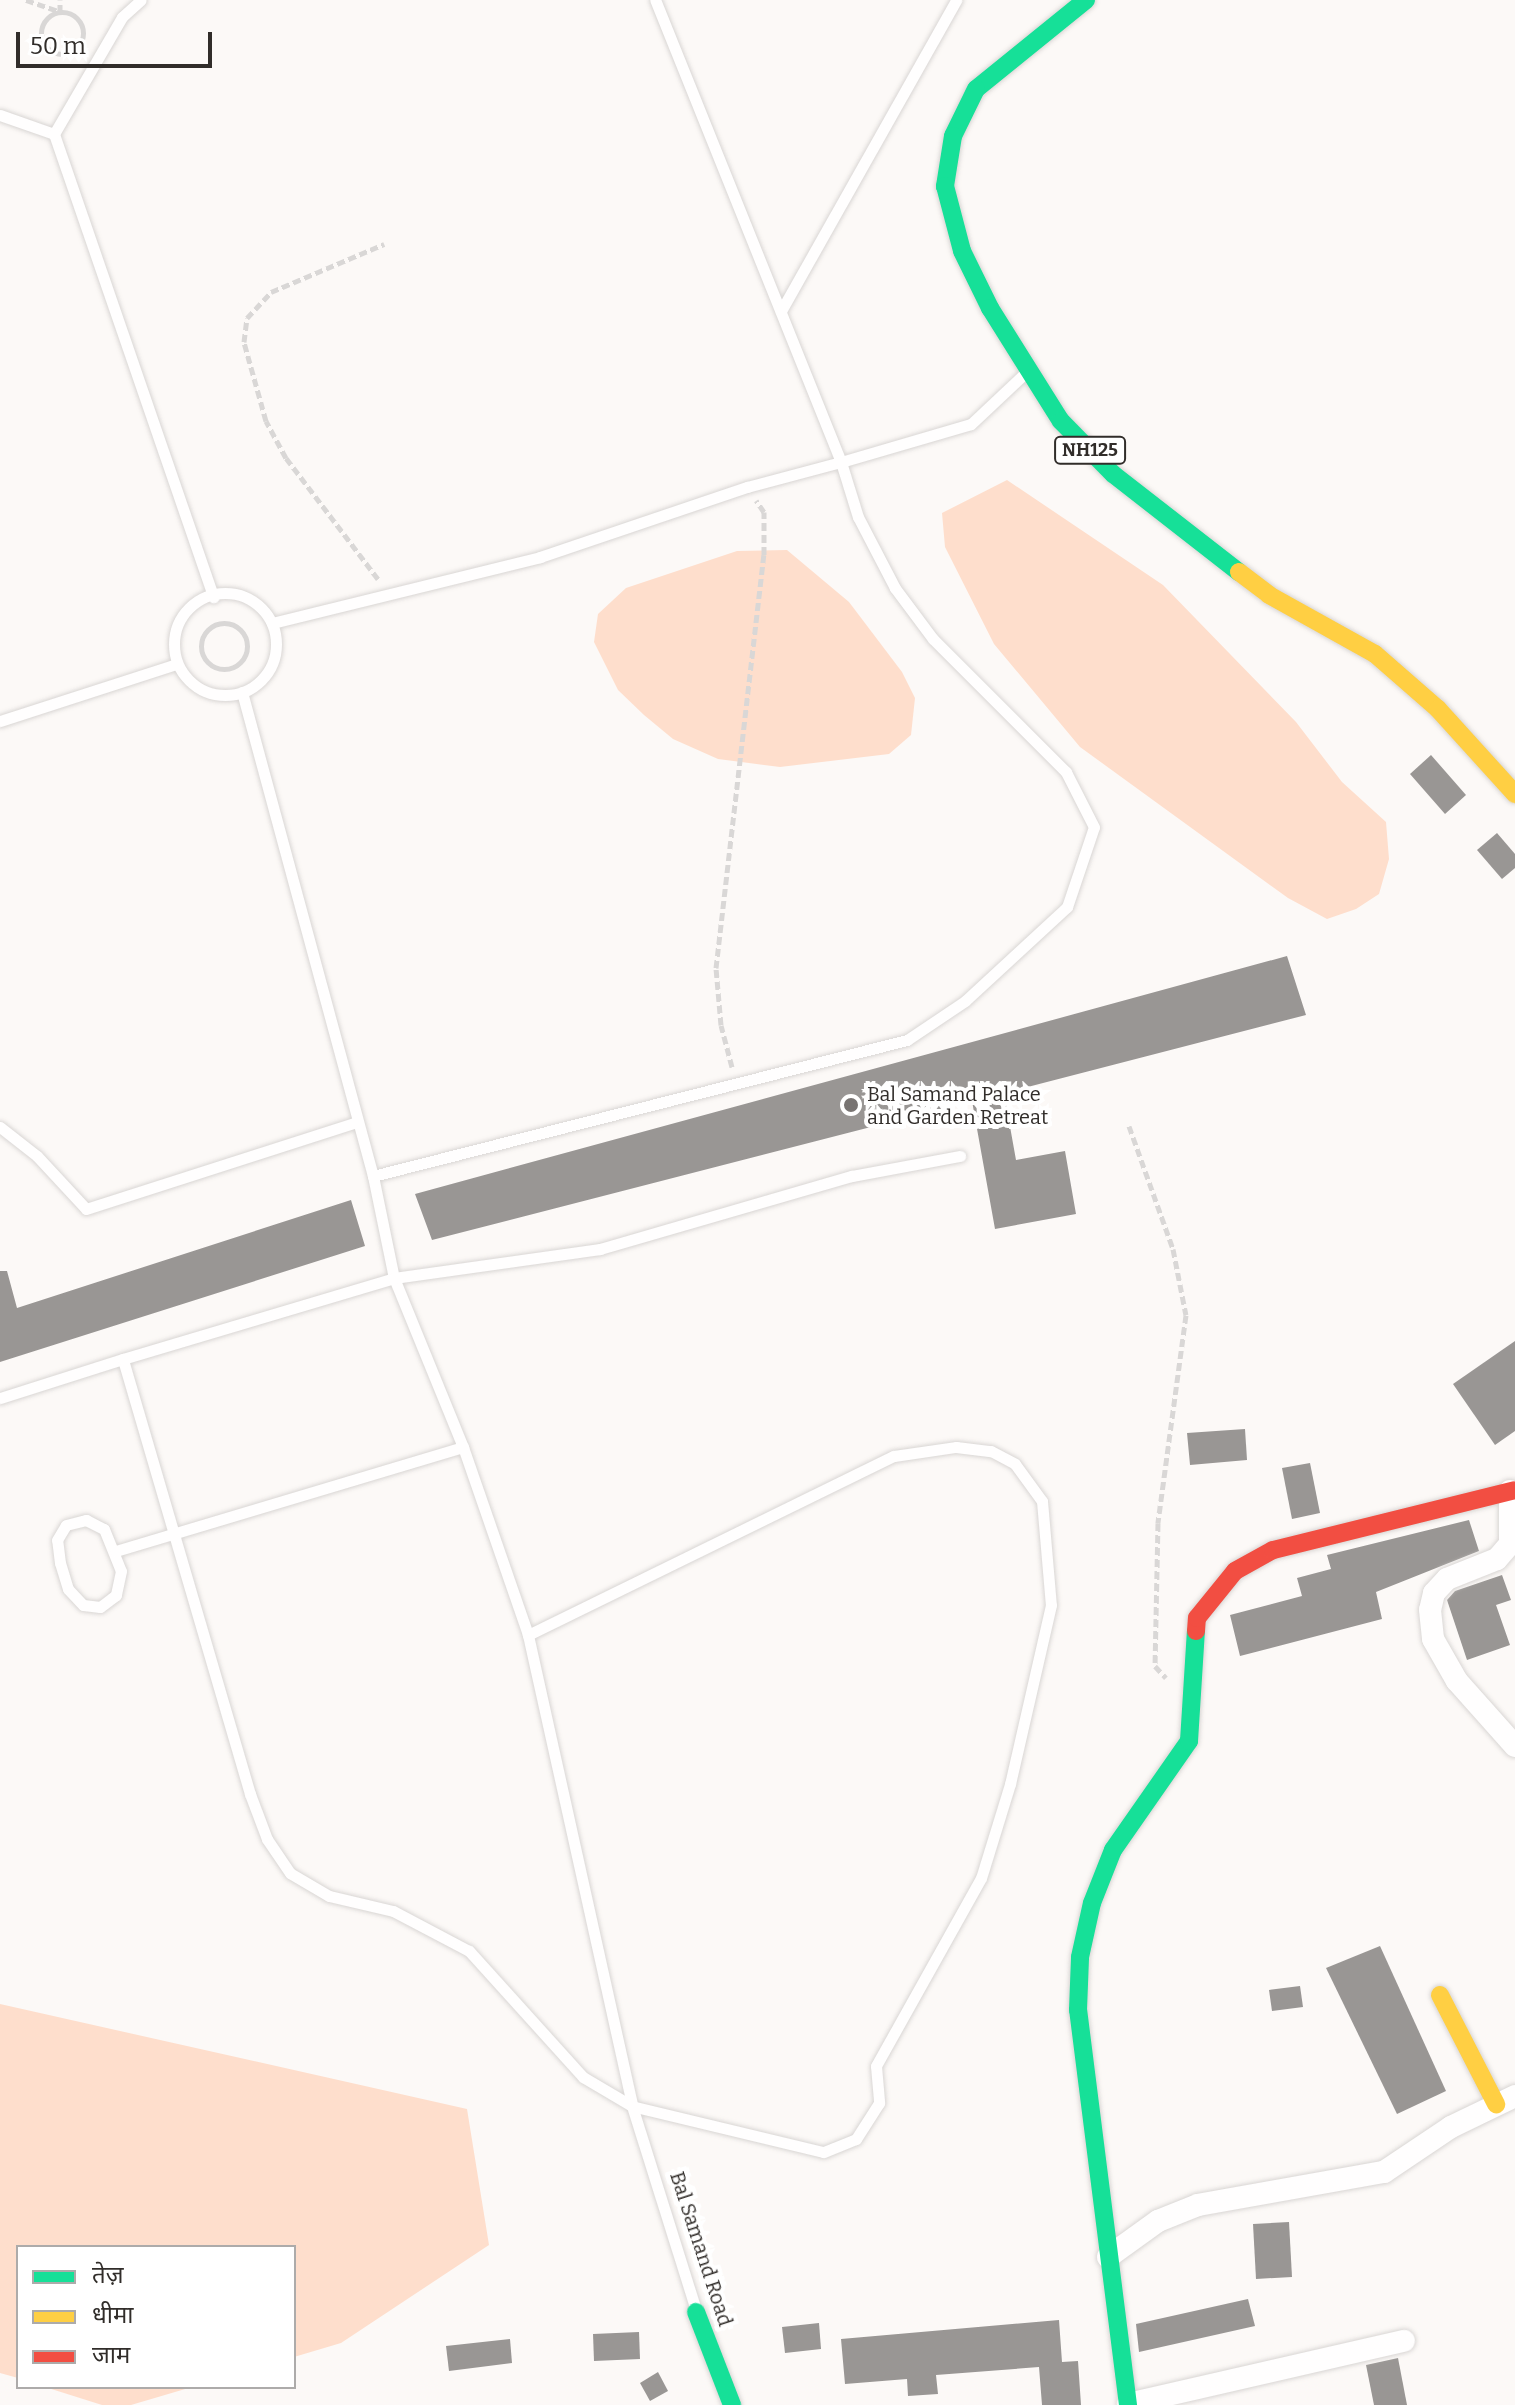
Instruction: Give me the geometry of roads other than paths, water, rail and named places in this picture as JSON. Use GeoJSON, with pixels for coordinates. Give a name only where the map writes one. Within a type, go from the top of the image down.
{"type":"FeatureCollection","features":[{"type":"Feature","properties":{"kind":"main road","name":"NH125"},"geometry":{"type":"LineString","coordinates":[[1086,0],[976,89],[953,136],[945,186],[962,251],[1026,372],[1061,421],[1124,483],[1269,595],[1375,654],[1438,709],[1515,794]]}},
{"type":"Feature","properties":{"kind":"main road"},"geometry":{"type":"LineString","coordinates":[[1128,2404],[1078,2010],[1080,1957],[1102,1877],[1140,1809],[1174,1766],[1189,1741],[1197,1618],[1235,1571],[1273,1550],[1512,1491]]}},
{"type":"Feature","properties":{"kind":"main road"},"geometry":{"type":"LineString","coordinates":[[1440,1995],[1506,2100]]}},
{"type":"Feature","properties":{"kind":"main road","name":"Bal Samand Road"},"geometry":{"type":"LineString","coordinates":[[696,2312],[732,2405]]}},
{"type":"Feature","properties":{"kind":"street"},"geometry":{"type":"LineString","coordinates":[[1512,1491],[1510,1544],[1497,1559],[1447,1579],[1434,1593],[1430,1610],[1433,1639],[1457,1681],[1515,1746]]}},
{"type":"Feature","properties":{"kind":"street"},"geometry":{"type":"LineString","coordinates":[[1108,2257],[1158,2221],[1198,2205],[1384,2172],[1440,2136],[1506,2100]]}},
{"type":"Feature","properties":{"kind":"street"},"geometry":{"type":"LineString","coordinates":[[1128,2404],[1404,2341]]}},
{"type":"Feature","properties":{"kind":"lane"},"geometry":{"type":"LineString","coordinates":[[141,0],[122,17],[54,134],[213,597]]}},
{"type":"Feature","properties":{"kind":"lane"},"geometry":{"type":"LineString","coordinates":[[373,1176],[907,1040],[996,974],[1067,907],[1094,827],[1066,772],[933,639],[895,588],[858,517],[841,462],[655,0]]}},
{"type":"Feature","properties":{"kind":"lane"},"geometry":{"type":"LineString","coordinates":[[781,311],[956,0]]}},
{"type":"Feature","properties":{"kind":"lane"},"geometry":{"type":"LineString","coordinates":[[0,115],[54,134]]}},
{"type":"Feature","properties":{"kind":"lane"},"geometry":{"type":"LineString","coordinates":[[272,623],[540,557],[747,487],[971,424],[1026,372]]}},
{"type":"Feature","properties":{"kind":"lane"},"geometry":{"type":"LineString","coordinates":[[227,592],[252,600],[272,623],[276,649],[271,666],[242,692],[203,690],[177,664],[174,635],[181,616],[196,601],[213,597],[227,592]]}},
{"type":"Feature","properties":{"kind":"lane"},"geometry":{"type":"LineString","coordinates":[[0,721],[177,664]]}},
{"type":"Feature","properties":{"kind":"lane","name":"Bal Samand Road"},"geometry":{"type":"LineString","coordinates":[[242,692],[373,1176],[394,1278],[463,1447],[528,1635],[632,2106],[696,2312]]}},
{"type":"Feature","properties":{"kind":"lane"},"geometry":{"type":"LineString","coordinates":[[0,1127],[37,1156],[86,1209],[357,1122]]}},
{"type":"Feature","properties":{"kind":"lane"},"geometry":{"type":"LineString","coordinates":[[0,1398],[394,1278],[487,1269],[600,1249],[852,1176],[960,1156]]}},
{"type":"Feature","properties":{"kind":"lane"},"geometry":{"type":"LineString","coordinates":[[123,1359],[250,1794],[267,1839],[290,1873],[329,1896],[393,1911],[469,1951],[583,2077],[632,2106],[823,2152],[856,2139],[879,2103],[876,2066],[981,1878],[1010,1784],[1051,1605],[1042,1501],[1015,1464],[991,1451],[956,1447],[894,1456],[528,1635]]}},
{"type":"Feature","properties":{"kind":"lane"},"geometry":{"type":"LineString","coordinates":[[116,1551],[171,1531],[463,1447]]}},
{"type":"Feature","properties":{"kind":"lane"},"geometry":{"type":"LineString","coordinates":[[86,1520],[104,1529],[116,1551],[121,1571],[116,1595],[100,1607],[83,1605],[68,1589],[60,1563],[62,1532],[66,1525],[86,1520]]}},
{"type":"Feature","properties":{"kind":"place","name":"Bal Samand Palace and Garden Retreat"},"geometry":{"type":"Point","coordinates":[851,1105]}}]}
